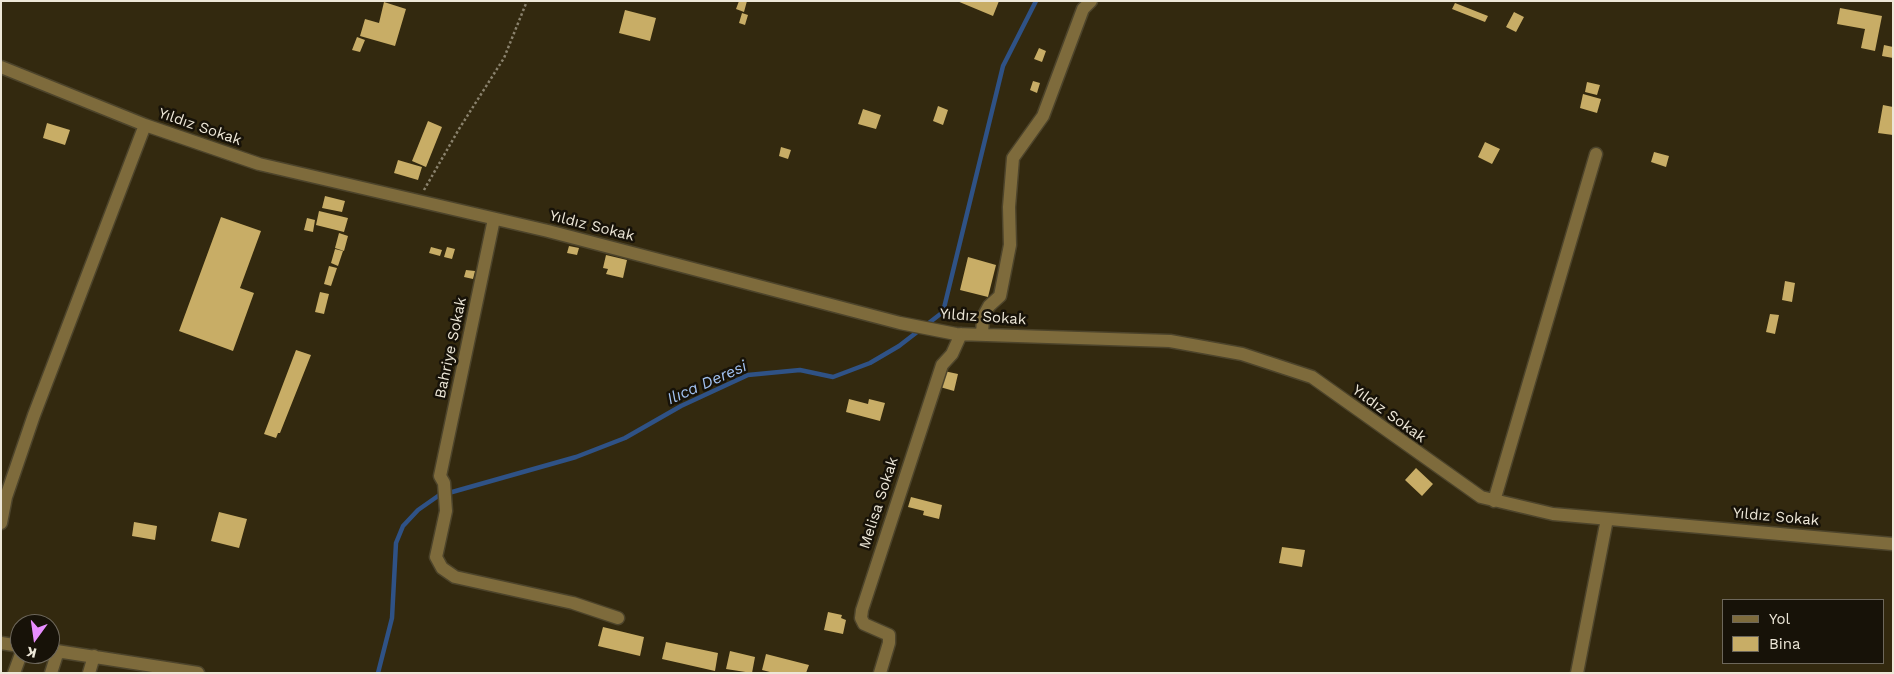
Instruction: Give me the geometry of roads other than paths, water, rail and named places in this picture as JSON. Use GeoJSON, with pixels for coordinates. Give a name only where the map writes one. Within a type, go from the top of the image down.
{"type":"FeatureCollection","features":[{"type":"Feature","properties":{"kind":"street"},"geometry":{"type":"LineString","coordinates":[[982,335],[983,317],[989,306],[1000,296],[1010,245],[1008,207],[1013,158],[1043,116],[1083,8],[1091,1]]}},
{"type":"Feature","properties":{"kind":"street","name":"Yıldız Sokak"},"geometry":{"type":"LineString","coordinates":[[1,67],[145,125],[259,164],[420,200],[900,323],[958,334],[1170,341],[1242,354],[1312,377],[1481,498],[1553,514],[1893,544]]}},
{"type":"Feature","properties":{"kind":"street"},"geometry":{"type":"LineString","coordinates":[[1,523],[6,497],[34,415],[145,125]]}},
{"type":"Feature","properties":{"kind":"street"},"geometry":{"type":"LineString","coordinates":[[1494,500],[1596,154]]}},
{"type":"Feature","properties":{"kind":"street","name":"Bahriye Sokak"},"geometry":{"type":"LineString","coordinates":[[494,219],[440,476],[444,483],[446,511],[436,558],[442,568],[455,577],[573,603],[618,618]]}},
{"type":"Feature","properties":{"kind":"street","name":"Melisa Sokak"},"geometry":{"type":"LineString","coordinates":[[880,673],[889,643],[888,635],[864,624],[861,618],[862,610],[942,365],[952,354],[958,334]]}},
{"type":"Feature","properties":{"kind":"street"},"geometry":{"type":"LineString","coordinates":[[1577,673],[1607,519]]}},
{"type":"Feature","properties":{"kind":"street"},"geometry":{"type":"LineString","coordinates":[[60,652],[94,656],[128,667],[198,673]]}},
{"type":"Feature","properties":{"kind":"street"},"geometry":{"type":"LineString","coordinates":[[89,673],[94,656]]}},
{"type":"Feature","properties":{"kind":"waterway","name":"Ilıca Deresi"},"geometry":{"type":"LineString","coordinates":[[378,673],[392,618],[396,543],[403,526],[418,510],[438,496],[576,457],[625,438],[681,406],[748,375],[800,370],[833,377],[870,363],[899,346],[943,312],[1003,66],[1036,1]]}}]}
